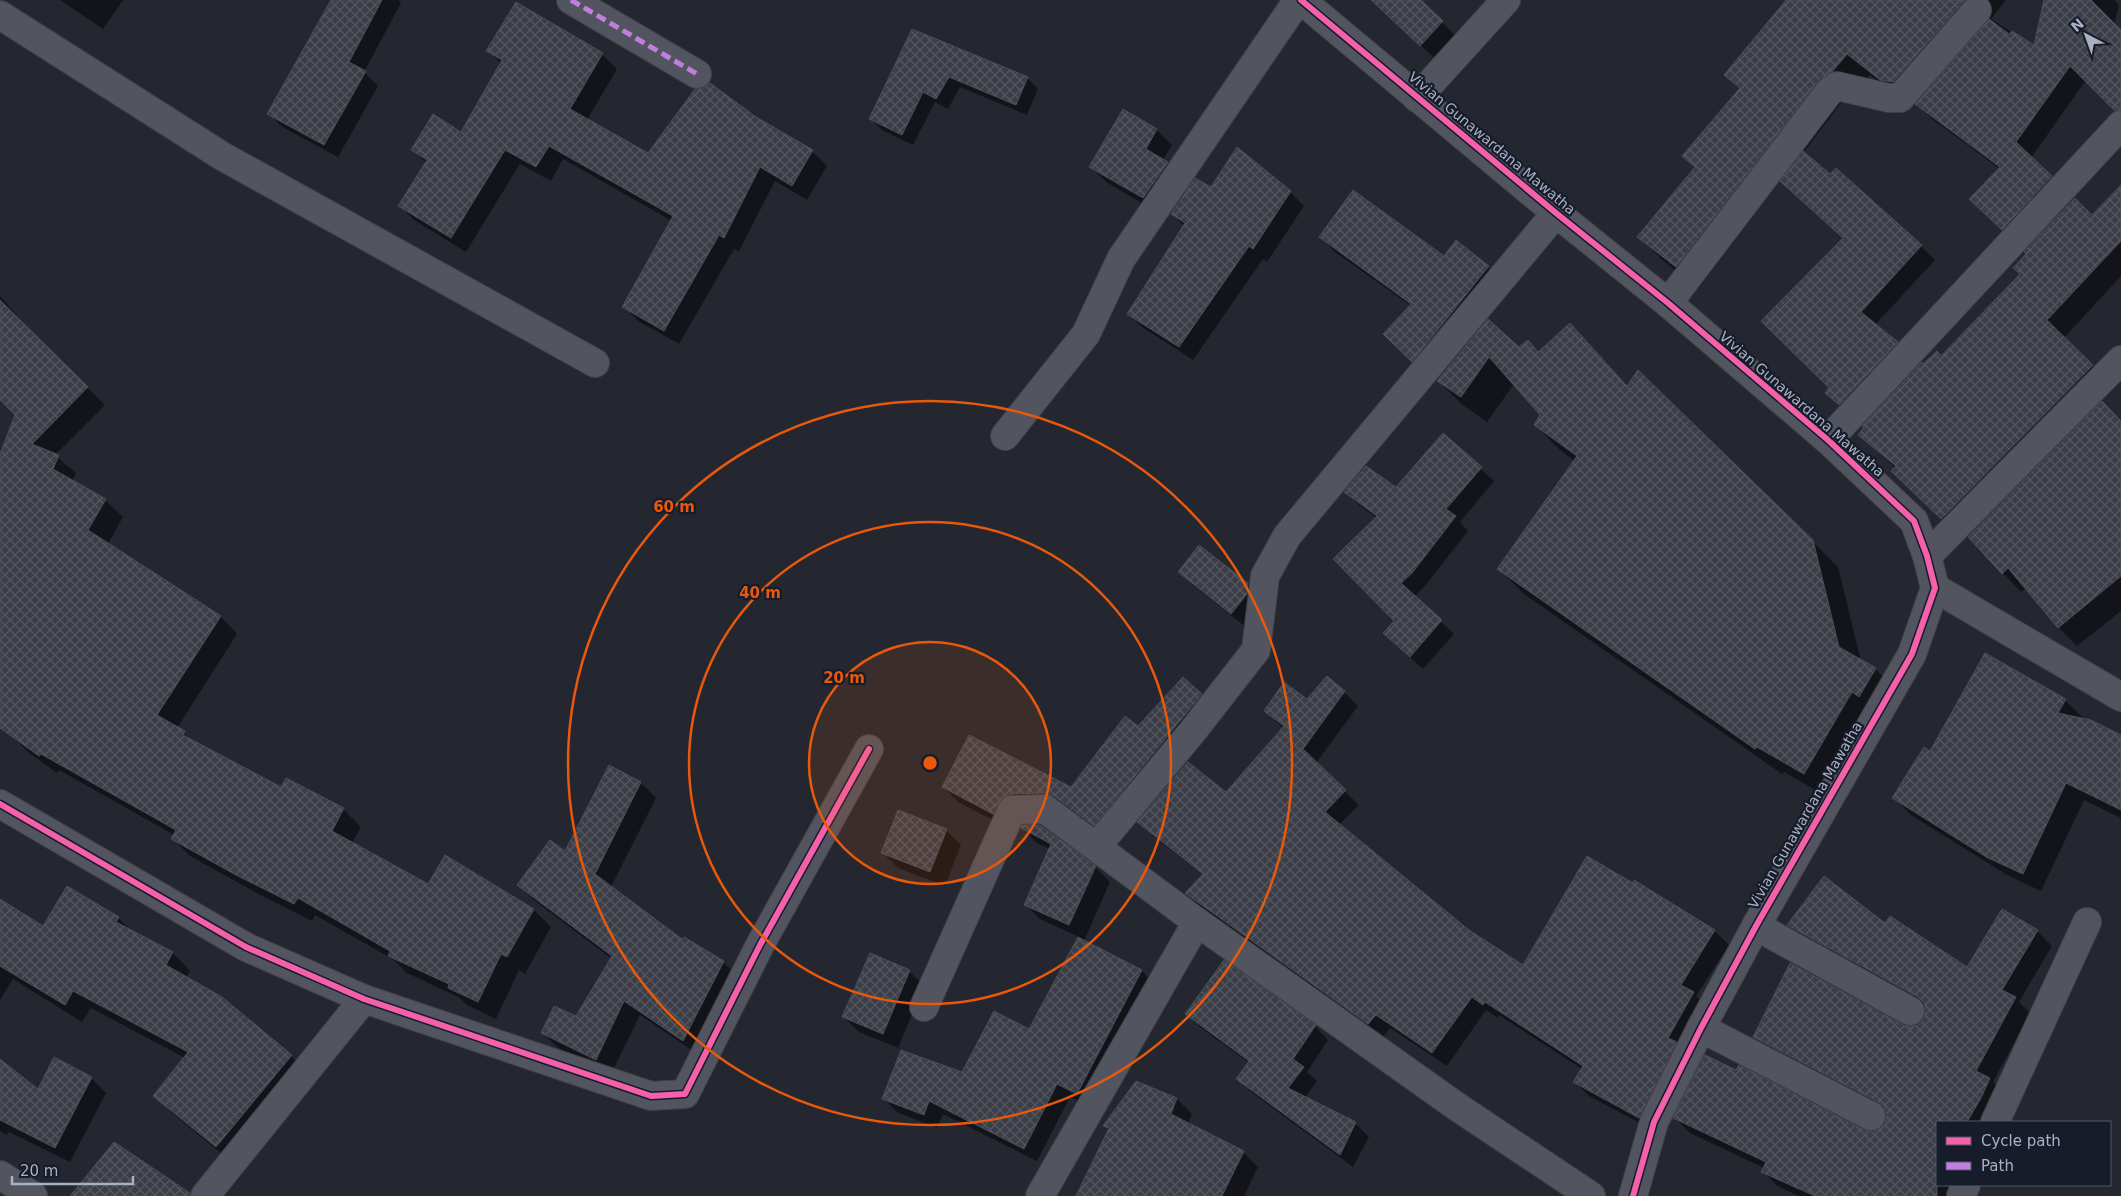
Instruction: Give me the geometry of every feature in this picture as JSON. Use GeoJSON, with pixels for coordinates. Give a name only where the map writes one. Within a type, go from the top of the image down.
{"type":"FeatureCollection","features":[{"type":"Feature","properties":{"kind":"street"},"geometry":{"type":"LineString","coordinates":[[571,0],[697,74]]}},
{"type":"Feature","properties":{"kind":"street"},"geometry":{"type":"LineString","coordinates":[[1005,436],[1086,334],[1121,259],[1299,0]]}},
{"type":"Feature","properties":{"kind":"street","name":"Vivian Gunawardana Mawatha"},"geometry":{"type":"LineString","coordinates":[[1299,0],[1668,304],[1828,440],[1914,521],[1927,556],[1935,588],[1912,654],[1756,926],[1701,1028],[1654,1122],[1633,1196]]}},
{"type":"Feature","properties":{"kind":"street"},"geometry":{"type":"LineString","coordinates":[[1417,98],[1506,0]]}},
{"type":"Feature","properties":{"kind":"street"},"geometry":{"type":"LineString","coordinates":[[1668,304],[1829,92],[1837,86],[1889,98],[1900,98],[1977,10]]}},
{"type":"Feature","properties":{"kind":"street"},"geometry":{"type":"LineString","coordinates":[[0,15],[222,156],[595,363]]}},
{"type":"Feature","properties":{"kind":"street"},"geometry":{"type":"LineString","coordinates":[[1828,440],[2121,125]]}},
{"type":"Feature","properties":{"kind":"street"},"geometry":{"type":"LineString","coordinates":[[1097,846],[1192,732],[1256,650],[1265,576],[1286,536],[1556,213]]}},
{"type":"Feature","properties":{"kind":"street"},"geometry":{"type":"LineString","coordinates":[[1927,556],[2121,360]]}},
{"type":"Feature","properties":{"kind":"street"},"geometry":{"type":"LineString","coordinates":[[1935,588],[2121,696]]}},
{"type":"Feature","properties":{"kind":"street"},"geometry":{"type":"LineString","coordinates":[[0,804],[246,947],[364,999],[651,1096],[686,1094],[760,945],[869,749]]}},
{"type":"Feature","properties":{"kind":"street"},"geometry":{"type":"LineString","coordinates":[[924,1007],[1012,810],[1045,809],[1197,922],[1456,1106],[1591,1196]]}},
{"type":"Feature","properties":{"kind":"street"},"geometry":{"type":"LineString","coordinates":[[1040,1196],[1197,922]]}},
{"type":"Feature","properties":{"kind":"street"},"geometry":{"type":"LineString","coordinates":[[1995,1121],[2087,922]]}},
{"type":"Feature","properties":{"kind":"street"},"geometry":{"type":"LineString","coordinates":[[1756,926],[1910,1011]]}},
{"type":"Feature","properties":{"kind":"street"},"geometry":{"type":"LineString","coordinates":[[206,1196],[364,999]]}},
{"type":"Feature","properties":{"kind":"street"},"geometry":{"type":"LineString","coordinates":[[1701,1028],[1871,1116]]}},
{"type":"Feature","properties":{"kind":"street"},"geometry":{"type":"LineString","coordinates":[[0,1175],[33,1196]]}},
{"type":"Feature","properties":{"kind":"building"},"geometry":{"type":"Polygon","coordinates":[[[331,0],[382,0],[349,62],[366,71],[324,145],[267,114],[331,0]]]}},
{"type":"Feature","properties":{"kind":"building"},"geometry":{"type":"Polygon","coordinates":[[[1371,0],[1421,0],[1443,21],[1420,46],[1371,0]]]}},
{"type":"Feature","properties":{"kind":"building"},"geometry":{"type":"Polygon","coordinates":[[[1786,0],[1965,0],[1893,82],[1880,80],[1847,54],[1833,71],[1819,80],[1676,267],[1637,237],[1695,167],[1682,156],[1740,88],[1724,75],[1786,0]]]}},
{"type":"Feature","properties":{"kind":"building"},"geometry":{"type":"Polygon","coordinates":[[[2044,0],[2091,0],[2121,30],[2121,110],[2115,111],[2070,66],[2016,142],[2052,176],[2002,230],[1969,199],[2000,167],[1915,104],[1989,19],[2009,34],[2012,31],[2034,45],[2044,0]]]}},
{"type":"Feature","properties":{"kind":"building"},"geometry":{"type":"Polygon","coordinates":[[[516,2],[603,53],[570,109],[648,153],[695,89],[704,88],[710,83],[756,117],[813,150],[792,186],[760,167],[724,238],[719,235],[664,331],[622,307],[673,216],[549,146],[536,167],[505,150],[451,238],[398,206],[427,160],[411,150],[433,114],[461,132],[502,60],[486,51],[516,2]]]}},
{"type":"Feature","properties":{"kind":"building"},"geometry":{"type":"Polygon","coordinates":[[[912,29],[1028,77],[1016,105],[949,77],[936,99],[923,92],[902,135],[869,119],[912,29]]]}},
{"type":"Feature","properties":{"kind":"building"},"geometry":{"type":"Polygon","coordinates":[[[1123,109],[1157,129],[1146,149],[1168,162],[1143,198],[1089,167],[1123,109]]]}},
{"type":"Feature","properties":{"kind":"building"},"geometry":{"type":"Polygon","coordinates":[[[1237,147],[1291,191],[1253,249],[1249,246],[1179,347],[1127,314],[1185,223],[1171,214],[1195,178],[1211,187],[1237,147]]]}},
{"type":"Feature","properties":{"kind":"building"},"geometry":{"type":"Polygon","coordinates":[[[1803,151],[1830,174],[1836,168],[1922,245],[1861,312],[1898,342],[1839,405],[1825,393],[1829,388],[1761,321],[1843,238],[1780,181],[1803,151]]]}},
{"type":"Feature","properties":{"kind":"building"},"geometry":{"type":"Polygon","coordinates":[[[2121,185],[2121,241],[2047,320],[2093,365],[1941,519],[1891,471],[1896,466],[1858,435],[1864,427],[1862,426],[1922,362],[1923,364],[1937,351],[1941,356],[2020,274],[2013,268],[2026,254],[2024,252],[2075,198],[2092,215],[2121,185]]]}},
{"type":"Feature","properties":{"kind":"building"},"geometry":{"type":"Polygon","coordinates":[[[1353,190],[1444,256],[1456,240],[1489,266],[1412,362],[1383,334],[1411,304],[1319,237],[1353,190]]]}},
{"type":"Feature","properties":{"kind":"building"},"geometry":{"type":"Polygon","coordinates":[[[0,300],[88,387],[32,444],[59,455],[53,469],[106,499],[88,530],[221,616],[157,715],[185,731],[183,735],[281,787],[286,778],[344,808],[332,831],[428,884],[445,855],[534,909],[507,957],[501,954],[478,1002],[448,988],[449,984],[388,956],[390,951],[298,898],[294,904],[171,839],[176,830],[41,754],[39,756],[0,728],[0,454],[15,415],[0,400],[0,300]]]}},
{"type":"Feature","properties":{"kind":"building"},"geometry":{"type":"Polygon","coordinates":[[[1488,319],[1519,347],[1528,340],[1538,352],[1570,323],[1627,386],[1638,370],[1813,540],[1839,647],[1876,668],[1859,697],[1852,692],[1804,774],[1757,747],[1755,749],[1497,569],[1577,456],[1534,425],[1540,415],[1489,357],[1461,397],[1437,381],[1488,319]]]}},
{"type":"Feature","properties":{"kind":"building"},"geometry":{"type":"Polygon","coordinates":[[[2102,401],[2121,421],[2121,576],[2058,628],[2008,568],[2002,574],[1968,537],[2102,401]]]}},
{"type":"Feature","properties":{"kind":"building"},"geometry":{"type":"Polygon","coordinates":[[[1443,433],[1482,467],[1446,509],[1456,516],[1412,573],[1401,583],[1442,620],[1410,657],[1383,633],[1394,621],[1333,559],[1377,516],[1344,492],[1366,466],[1396,487],[1443,433]]]}},
{"type":"Feature","properties":{"kind":"building"},"geometry":{"type":"Polygon","coordinates":[[[1199,545],[1248,583],[1247,594],[1231,614],[1178,572],[1199,545]]]}},
{"type":"Feature","properties":{"kind":"building"},"geometry":{"type":"Polygon","coordinates":[[[1985,653],[2066,699],[2058,713],[2091,720],[2121,735],[2121,810],[2066,783],[2023,874],[1988,858],[1892,798],[1924,747],[1930,751],[1985,653]]]}},
{"type":"Feature","properties":{"kind":"building"},"geometry":{"type":"Polygon","coordinates":[[[1327,676],[1345,691],[1303,749],[1346,790],[1325,812],[1469,930],[1523,965],[1587,856],[1633,883],[1634,880],[1715,930],[1681,985],[1694,992],[1668,1038],[1677,1042],[1639,1118],[1573,1082],[1583,1066],[1485,1002],[1483,1005],[1472,997],[1432,1053],[1376,1015],[1368,1024],[1185,893],[1203,874],[1137,822],[1188,762],[1226,792],[1284,726],[1264,711],[1284,682],[1307,699],[1327,676]]]}},
{"type":"Feature","properties":{"kind":"building"},"geometry":{"type":"Polygon","coordinates":[[[1183,677],[1202,694],[1094,826],[1054,796],[1045,793],[1012,794],[1004,797],[993,814],[942,787],[969,735],[1071,787],[1125,716],[1138,726],[1183,677]]]}},
{"type":"Feature","properties":{"kind":"building"},"geometry":{"type":"Polygon","coordinates":[[[609,765],[641,782],[595,874],[682,939],[684,937],[724,961],[683,1041],[624,1001],[596,1060],[541,1033],[554,1006],[576,1016],[612,956],[517,885],[550,840],[565,851],[609,765]]]}},
{"type":"Feature","properties":{"kind":"building"},"geometry":{"type":"Polygon","coordinates":[[[898,810],[947,829],[930,872],[881,853],[898,810]]]}},
{"type":"Feature","properties":{"kind":"building"},"geometry":{"type":"Polygon","coordinates":[[[1022,825],[1040,825],[1096,866],[1069,925],[1024,905],[1051,844],[1021,828],[1022,825]]]}},
{"type":"Feature","properties":{"kind":"building"},"geometry":{"type":"Polygon","coordinates":[[[1824,876],[1885,923],[1890,916],[1967,967],[2002,909],[2038,930],[2002,990],[2016,997],[1976,1071],[1990,1078],[1981,1098],[1968,1121],[1936,1121],[1937,1196],[1815,1196],[1761,1172],[1766,1162],[1673,1118],[1705,1055],[1736,1070],[1739,1065],[1864,1130],[1872,1132],[1885,1124],[1887,1115],[1884,1107],[1878,1102],[1753,1037],[1790,963],[1903,1025],[1911,1027],[1918,1025],[1924,1018],[1926,1010],[1924,1003],[1918,997],[1787,925],[1824,876]]]}},
{"type":"Feature","properties":{"kind":"building"},"geometry":{"type":"Polygon","coordinates":[[[67,886],[119,917],[116,922],[173,952],[166,965],[222,997],[292,1055],[216,1147],[153,1096],[188,1052],[73,991],[65,1005],[0,966],[0,899],[43,926],[67,886]]]}},
{"type":"Feature","properties":{"kind":"building"},"geometry":{"type":"Polygon","coordinates":[[[1078,937],[1142,970],[1077,1094],[1057,1084],[1024,1149],[929,1101],[924,1115],[882,1099],[901,1050],[962,1072],[994,1011],[1029,1029],[1078,937]]]}},
{"type":"Feature","properties":{"kind":"building"},"geometry":{"type":"Polygon","coordinates":[[[870,953],[910,970],[883,1034],[842,1017],[870,953]]]}},
{"type":"Feature","properties":{"kind":"building"},"geometry":{"type":"Polygon","coordinates":[[[1224,960],[1316,1025],[1293,1059],[1304,1067],[1288,1088],[1356,1122],[1340,1155],[1236,1079],[1249,1061],[1185,1014],[1224,960]]]}},
{"type":"Feature","properties":{"kind":"building"},"geometry":{"type":"Polygon","coordinates":[[[54,1057],[92,1077],[55,1148],[0,1120],[0,1059],[38,1089],[54,1057]]]}},
{"type":"Feature","properties":{"kind":"building"},"geometry":{"type":"Polygon","coordinates":[[[1136,1081],[1177,1098],[1171,1114],[1244,1151],[1222,1196],[1076,1196],[1109,1128],[1103,1126],[1136,1081]]]}},
{"type":"Feature","properties":{"kind":"building"},"geometry":{"type":"Polygon","coordinates":[[[114,1142],[190,1193],[190,1196],[70,1196],[114,1142]]]}},
{"type":"Feature","properties":{"kind":"marked path"},"geometry":{"type":"LineString","coordinates":[[571,0],[697,74]]}},
{"type":"Feature","properties":{"kind":"cycle path"},"geometry":{"type":"LineString","coordinates":[[1301,0],[1556,213],[1668,303],[1828,440],[1914,521],[1927,556],[1935,588],[1912,654],[1756,926],[1701,1028],[1654,1122],[1633,1196]]}},
{"type":"Feature","properties":{"kind":"cycle path"},"geometry":{"type":"LineString","coordinates":[[0,804],[246,947],[364,999],[651,1096],[685,1094],[760,945],[869,749]]}}]}
